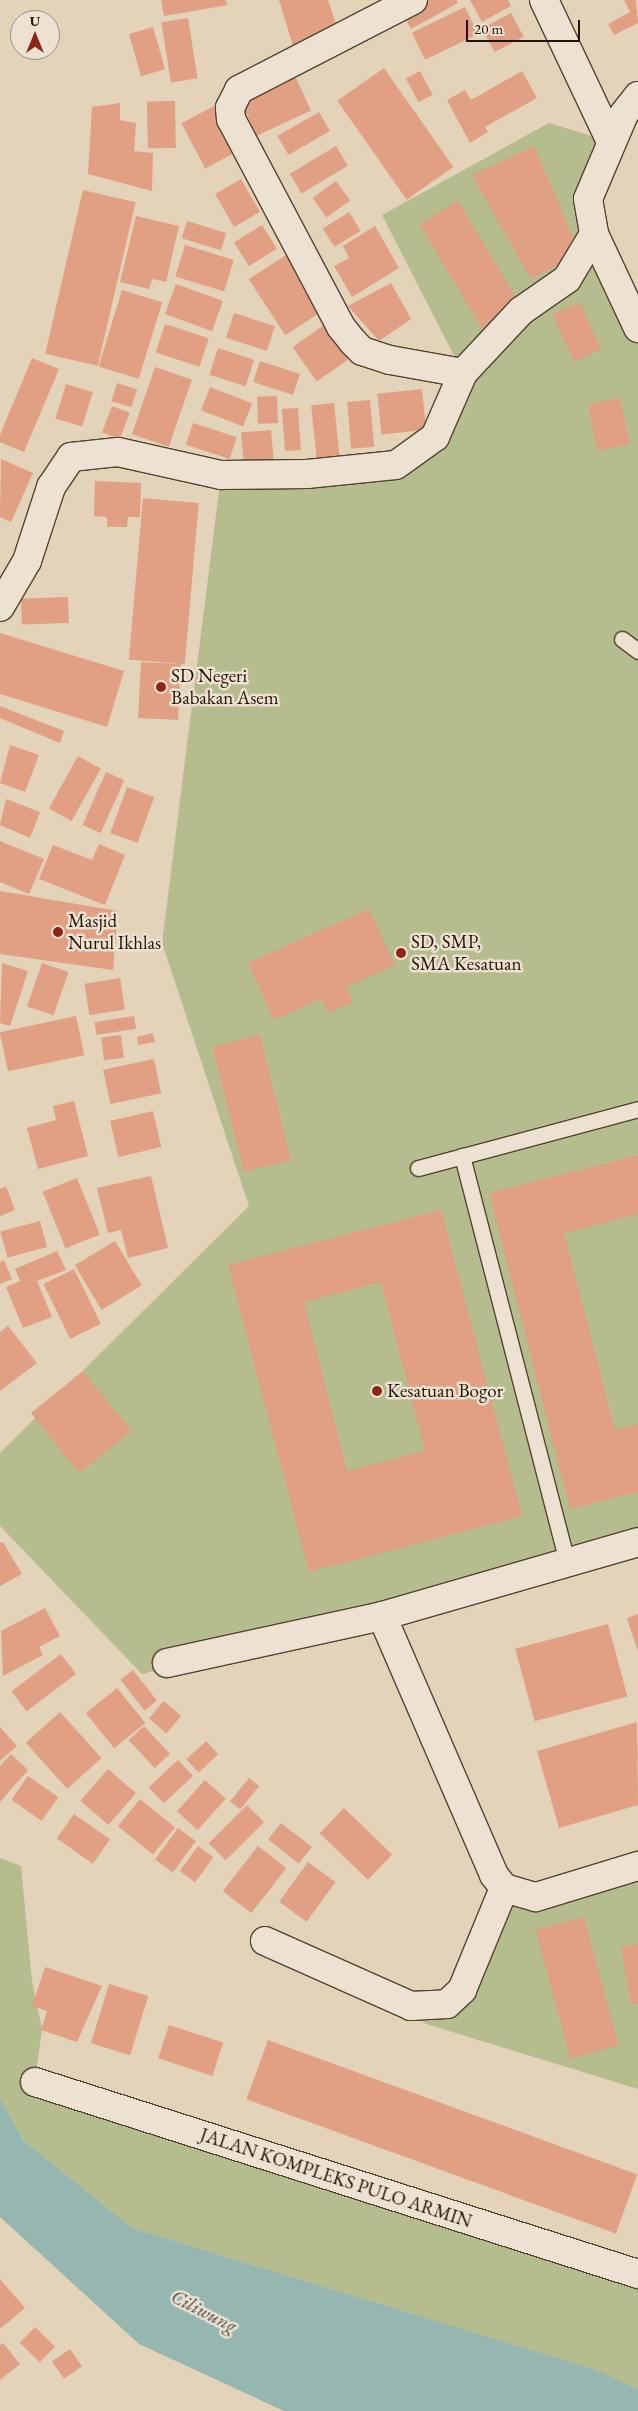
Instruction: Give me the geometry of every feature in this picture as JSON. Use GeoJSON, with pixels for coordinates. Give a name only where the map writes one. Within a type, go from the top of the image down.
{"type":"FeatureCollection","features":[{"type":"Feature","properties":{"kind":"street"},"geometry":{"type":"LineString","coordinates":[[413,0],[239,90],[230,108],[231,119],[341,327],[353,342],[362,351],[381,357],[463,373]]}},
{"type":"Feature","properties":{"kind":"street"},"geometry":{"type":"LineString","coordinates":[[544,0],[611,142]]}},
{"type":"Feature","properties":{"kind":"street"},"geometry":{"type":"LineString","coordinates":[[638,96],[624,114],[588,199],[594,234],[638,328]]}},
{"type":"Feature","properties":{"kind":"street"},"geometry":{"type":"LineString","coordinates":[[0,607],[27,561],[50,487],[71,457],[118,452],[221,475],[307,474],[396,465],[435,437],[463,373],[521,311],[567,278],[594,234]]}},
{"type":"Feature","properties":{"kind":"street"},"geometry":{"type":"LineString","coordinates":[[167,1663],[382,1616],[638,1542]]}},
{"type":"Feature","properties":{"kind":"street"},"geometry":{"type":"LineString","coordinates":[[382,1616],[494,1875],[504,1888],[536,1897],[638,1866]]}},
{"type":"Feature","properties":{"kind":"street"},"geometry":{"type":"LineString","coordinates":[[265,1941],[411,2006],[446,2004],[460,1994],[504,1888]]}},
{"type":"Feature","properties":{"kind":"street","name":"JALAN KOMPLEKS PULO ARMIN"},"geometry":{"type":"LineString","coordinates":[[35,2082],[638,2274]]}},
{"type":"Feature","properties":{"kind":"lane"},"geometry":{"type":"LineString","coordinates":[[622,639],[638,652]]}},
{"type":"Feature","properties":{"kind":"lane"},"geometry":{"type":"LineString","coordinates":[[418,1168],[638,1109]]}},
{"type":"Feature","properties":{"kind":"lane"},"geometry":{"type":"LineString","coordinates":[[462,1156],[567,1561]]}},
{"type":"Feature","properties":{"kind":"green space","name":"SD, SMP, SMA Kesatuan"},"geometry":{"type":"Polygon","coordinates":[[[549,123],[611,142],[588,199],[638,328],[638,1542],[382,1616],[142,1674],[0,1526],[0,1453],[249,1206],[162,943],[221,475],[395,465],[435,437],[463,373],[382,215],[549,123]]]}},
{"type":"Feature","properties":{"kind":"green space"},"geometry":{"type":"Polygon","coordinates":[[[0,1858],[21,1866],[32,1981],[42,2029],[35,2082],[638,2274],[638,2389],[589,2368],[132,2228],[23,2140],[0,2098],[0,1858]]]}},
{"type":"Feature","properties":{"kind":"green space"},"geometry":{"type":"Polygon","coordinates":[[[638,1866],[638,2089],[423,2023],[447,2004],[504,1888],[638,1866]]]}},
{"type":"Feature","properties":{"kind":"water","name":"Ciliwung"},"geometry":{"type":"Polygon","coordinates":[[[0,2098],[23,2140],[132,2228],[593,2369],[638,2389],[638,2411],[284,2411],[139,2344],[0,2217],[0,2098]]]}},
{"type":"Feature","properties":{"kind":"building"},"geometry":{"type":"Polygon","coordinates":[[[161,0],[225,0],[228,5],[164,16],[161,0]]]}},
{"type":"Feature","properties":{"kind":"building"},"geometry":{"type":"Polygon","coordinates":[[[279,0],[328,0],[340,36],[294,49],[279,0]]]}},
{"type":"Feature","properties":{"kind":"building"},"geometry":{"type":"Polygon","coordinates":[[[421,0],[456,0],[458,3],[411,29],[401,11],[421,0]]]}},
{"type":"Feature","properties":{"kind":"building"},"geometry":{"type":"Polygon","coordinates":[[[470,0],[508,0],[511,6],[482,22],[470,0]]]}},
{"type":"Feature","properties":{"kind":"building"},"geometry":{"type":"Polygon","coordinates":[[[624,0],[636,0],[638,23],[614,35],[608,24],[630,12],[624,0]]]}},
{"type":"Feature","properties":{"kind":"building"},"geometry":{"type":"Polygon","coordinates":[[[465,7],[478,34],[425,60],[412,33],[465,7]]]}},
{"type":"Feature","properties":{"kind":"building"},"geometry":{"type":"Polygon","coordinates":[[[511,13],[524,37],[495,52],[482,28],[511,13]]]}},
{"type":"Feature","properties":{"kind":"building"},"geometry":{"type":"Polygon","coordinates":[[[188,18],[198,78],[171,82],[161,22],[188,18]]]}},
{"type":"Feature","properties":{"kind":"building"},"geometry":{"type":"Polygon","coordinates":[[[153,27],[165,69],[141,76],[129,34],[153,27]]]}},
{"type":"Feature","properties":{"kind":"building"},"geometry":{"type":"Polygon","coordinates":[[[384,68],[453,167],[407,200],[337,101],[384,68]]]}},
{"type":"Feature","properties":{"kind":"building"},"geometry":{"type":"Polygon","coordinates":[[[420,71],[433,95],[419,102],[406,79],[420,71]]]}},
{"type":"Feature","properties":{"kind":"building"},"geometry":{"type":"Polygon","coordinates":[[[522,71],[537,98],[485,127],[488,132],[470,143],[447,100],[465,90],[471,100],[522,71]]]}},
{"type":"Feature","properties":{"kind":"building"},"geometry":{"type":"Polygon","coordinates":[[[295,76],[311,110],[257,136],[241,101],[295,76]]]}},
{"type":"Feature","properties":{"kind":"building"},"geometry":{"type":"Polygon","coordinates":[[[147,101],[175,101],[176,148],[148,148],[147,101]]]}},
{"type":"Feature","properties":{"kind":"building"},"geometry":{"type":"Polygon","coordinates":[[[120,103],[120,120],[136,123],[134,151],[153,153],[152,191],[88,174],[92,107],[120,103]]]}},
{"type":"Feature","properties":{"kind":"building"},"geometry":{"type":"Polygon","coordinates":[[[214,106],[238,151],[205,168],[181,123],[214,106]]]}},
{"type":"Feature","properties":{"kind":"building"},"geometry":{"type":"Polygon","coordinates":[[[319,112],[330,131],[288,155],[277,136],[319,112]]]}},
{"type":"Feature","properties":{"kind":"building"},"geometry":{"type":"Polygon","coordinates":[[[336,146],[348,166],[302,194],[290,174],[336,146]]]}},
{"type":"Feature","properties":{"kind":"building"},"geometry":{"type":"Polygon","coordinates":[[[534,146],[580,254],[531,279],[472,175],[534,146]]]}},
{"type":"Feature","properties":{"kind":"building"},"geometry":{"type":"Polygon","coordinates":[[[241,179],[260,212],[234,227],[215,194],[241,179]]]}},
{"type":"Feature","properties":{"kind":"building"},"geometry":{"type":"Polygon","coordinates":[[[336,181],[350,200],[327,217],[313,198],[336,181]]]}},
{"type":"Feature","properties":{"kind":"building"},"geometry":{"type":"Polygon","coordinates":[[[83,190],[136,202],[98,366],[45,354],[83,190]]]}},
{"type":"Feature","properties":{"kind":"building"},"geometry":{"type":"Polygon","coordinates":[[[458,201],[524,311],[485,334],[419,224],[458,201]]]}},
{"type":"Feature","properties":{"kind":"building"},"geometry":{"type":"Polygon","coordinates":[[[349,212],[361,231],[334,247],[323,228],[349,212]]]}},
{"type":"Feature","properties":{"kind":"building"},"geometry":{"type":"Polygon","coordinates":[[[136,216],[179,226],[166,282],[152,279],[149,289],[120,282],[136,216]]]}},
{"type":"Feature","properties":{"kind":"building"},"geometry":{"type":"Polygon","coordinates":[[[187,221],[226,233],[221,250],[182,238],[187,221]]]}},
{"type":"Feature","properties":{"kind":"building"},"geometry":{"type":"Polygon","coordinates":[[[262,225],[277,249],[249,266],[234,242],[262,225]]]}},
{"type":"Feature","properties":{"kind":"building"},"geometry":{"type":"Polygon","coordinates":[[[375,226],[399,268],[352,297],[334,266],[349,258],[343,246],[375,226]]]}},
{"type":"Feature","properties":{"kind":"building"},"geometry":{"type":"Polygon","coordinates":[[[185,245],[234,260],[224,291],[175,277],[185,245]]]}},
{"type":"Feature","properties":{"kind":"building"},"geometry":{"type":"Polygon","coordinates":[[[289,253],[325,309],[285,335],[249,279],[289,253]]]}},
{"type":"Feature","properties":{"kind":"building"},"geometry":{"type":"Polygon","coordinates":[[[391,283],[411,319],[379,341],[348,306],[391,283]]]}},
{"type":"Feature","properties":{"kind":"building"},"geometry":{"type":"Polygon","coordinates":[[[176,284],[223,301],[212,331],[165,314],[176,284]]]}},
{"type":"Feature","properties":{"kind":"building"},"geometry":{"type":"Polygon","coordinates":[[[122,290],[162,302],[139,379],[99,367],[122,290]]]}},
{"type":"Feature","properties":{"kind":"building"},"geometry":{"type":"Polygon","coordinates":[[[580,302],[601,350],[574,362],[553,314],[580,302]]]}},
{"type":"Feature","properties":{"kind":"building"},"geometry":{"type":"Polygon","coordinates":[[[234,313],[275,326],[267,351],[226,338],[234,313]]]}},
{"type":"Feature","properties":{"kind":"building"},"geometry":{"type":"Polygon","coordinates":[[[327,323],[351,357],[317,381],[293,347],[327,323]]]}},
{"type":"Feature","properties":{"kind":"building"},"geometry":{"type":"Polygon","coordinates":[[[165,324],[209,338],[199,367],[156,353],[165,324]]]}},
{"type":"Feature","properties":{"kind":"building"},"geometry":{"type":"Polygon","coordinates":[[[218,348],[254,360],[245,386],[209,375],[218,348]]]}},
{"type":"Feature","properties":{"kind":"building"},"geometry":{"type":"Polygon","coordinates":[[[32,358],[59,369],[24,452],[0,442],[0,435],[32,358]]]}},
{"type":"Feature","properties":{"kind":"building"},"geometry":{"type":"Polygon","coordinates":[[[260,361],[300,374],[293,395],[253,382],[260,361]]]}},
{"type":"Feature","properties":{"kind":"building"},"geometry":{"type":"Polygon","coordinates":[[[155,367],[192,380],[169,447],[132,434],[155,367]]]}},
{"type":"Feature","properties":{"kind":"building"},"geometry":{"type":"Polygon","coordinates":[[[117,383],[137,389],[132,407],[111,401],[117,383]]]}},
{"type":"Feature","properties":{"kind":"building"},"geometry":{"type":"Polygon","coordinates":[[[66,384],[93,392],[82,427],[55,418],[66,384]]]}},
{"type":"Feature","properties":{"kind":"building"},"geometry":{"type":"Polygon","coordinates":[[[210,387],[252,403],[243,426],[201,410],[210,387]]]}},
{"type":"Feature","properties":{"kind":"building"},"geometry":{"type":"Polygon","coordinates":[[[422,389],[426,430],[382,434],[377,394],[422,389]]]}},
{"type":"Feature","properties":{"kind":"building"},"geometry":{"type":"Polygon","coordinates":[[[277,396],[278,423],[258,424],[257,397],[277,396]]]}},
{"type":"Feature","properties":{"kind":"building"},"geometry":{"type":"Polygon","coordinates":[[[620,398],[630,444],[597,451],[588,405],[620,398]]]}},
{"type":"Feature","properties":{"kind":"building"},"geometry":{"type":"Polygon","coordinates":[[[370,400],[374,447],[351,449],[347,402],[370,400]]]}},
{"type":"Feature","properties":{"kind":"building"},"geometry":{"type":"Polygon","coordinates":[[[334,403],[340,456],[317,458],[311,405],[334,403]]]}},
{"type":"Feature","properties":{"kind":"building"},"geometry":{"type":"Polygon","coordinates":[[[112,406],[130,413],[120,439],[102,432],[112,406]]]}},
{"type":"Feature","properties":{"kind":"building"},"geometry":{"type":"Polygon","coordinates":[[[298,408],[301,450],[285,451],[282,409],[298,408]]]}},
{"type":"Feature","properties":{"kind":"building"},"geometry":{"type":"Polygon","coordinates":[[[193,423],[237,437],[230,459],[186,445],[193,423]]]}},
{"type":"Feature","properties":{"kind":"building"},"geometry":{"type":"Polygon","coordinates":[[[271,430],[274,467],[244,469],[241,433],[271,430]]]}},
{"type":"Feature","properties":{"kind":"building"},"geometry":{"type":"Polygon","coordinates":[[[1,459],[33,473],[11,522],[0,517],[1,459]]]}},
{"type":"Feature","properties":{"kind":"building"},"geometry":{"type":"Polygon","coordinates":[[[95,481],[141,483],[140,517],[128,517],[127,527],[107,527],[107,517],[94,516],[95,481]]]}},
{"type":"Feature","properties":{"kind":"building"},"geometry":{"type":"Polygon","coordinates":[[[143,498],[199,503],[185,664],[129,659],[143,498]]]}},
{"type":"Feature","properties":{"kind":"building"},"geometry":{"type":"Polygon","coordinates":[[[68,597],[69,623],[22,625],[21,599],[68,597]]]}},
{"type":"Feature","properties":{"kind":"building"},"geometry":{"type":"Polygon","coordinates":[[[0,633],[124,671],[107,727],[0,694],[0,633]]]}},
{"type":"Feature","properties":{"kind":"building"},"geometry":{"type":"Polygon","coordinates":[[[141,662],[181,664],[178,720],[138,718],[141,662]]]}},
{"type":"Feature","properties":{"kind":"building"},"geometry":{"type":"Polygon","coordinates":[[[0,706],[64,731],[60,743],[0,718],[0,706]]]}},
{"type":"Feature","properties":{"kind":"building"},"geometry":{"type":"Polygon","coordinates":[[[10,745],[39,755],[25,792],[0,783],[10,745]]]}},
{"type":"Feature","properties":{"kind":"building"},"geometry":{"type":"Polygon","coordinates":[[[78,756],[101,769],[72,821],[49,808],[78,756]]]}},
{"type":"Feature","properties":{"kind":"building"},"geometry":{"type":"Polygon","coordinates":[[[106,772],[124,780],[101,833],[82,825],[106,772]]]}},
{"type":"Feature","properties":{"kind":"building"},"geometry":{"type":"Polygon","coordinates":[[[127,787],[154,797],[137,843],[110,833],[127,787]]]}},
{"type":"Feature","properties":{"kind":"building"},"geometry":{"type":"Polygon","coordinates":[[[6,799],[40,812],[30,838],[0,825],[6,799]]]}},
{"type":"Feature","properties":{"kind":"building"},"geometry":{"type":"Polygon","coordinates":[[[0,841],[44,859],[29,894],[0,882],[0,841]]]}},
{"type":"Feature","properties":{"kind":"building"},"geometry":{"type":"Polygon","coordinates":[[[99,844],[125,855],[105,905],[39,879],[53,845],[92,860],[99,844]]]}},
{"type":"Feature","properties":{"kind":"building","name":"Masjid Nurul Ikhlas"},"geometry":{"type":"Polygon","coordinates":[[[0,891],[118,911],[113,970],[0,954],[0,891]]]}},
{"type":"Feature","properties":{"kind":"building"},"geometry":{"type":"Polygon","coordinates":[[[369,909],[395,965],[346,987],[353,1002],[328,1013],[321,999],[274,1020],[248,963],[369,909]]]}},
{"type":"Feature","properties":{"kind":"building"},"geometry":{"type":"Polygon","coordinates":[[[2,963],[28,971],[10,1026],[0,1023],[2,963]]]}},
{"type":"Feature","properties":{"kind":"building"},"geometry":{"type":"Polygon","coordinates":[[[42,963],[68,972],[53,1016],[27,1006],[42,963]]]}},
{"type":"Feature","properties":{"kind":"building"},"geometry":{"type":"Polygon","coordinates":[[[120,978],[125,1010],[89,1015],[84,984],[120,978]]]}},
{"type":"Feature","properties":{"kind":"building"},"geometry":{"type":"Polygon","coordinates":[[[76,1016],[84,1055],[8,1071],[0,1032],[76,1016]]]}},
{"type":"Feature","properties":{"kind":"building"},"geometry":{"type":"Polygon","coordinates":[[[134,1016],[136,1029],[97,1035],[94,1022],[134,1016]]]}},
{"type":"Feature","properties":{"kind":"building"},"geometry":{"type":"Polygon","coordinates":[[[153,1033],[155,1042],[138,1045],[137,1037],[153,1033]]]}},
{"type":"Feature","properties":{"kind":"building"},"geometry":{"type":"Polygon","coordinates":[[[121,1035],[124,1058],[104,1060],[101,1037],[121,1035]]]}},
{"type":"Feature","properties":{"kind":"building"},"geometry":{"type":"Polygon","coordinates":[[[260,1035],[291,1160],[244,1172],[212,1047],[260,1035]]]}},
{"type":"Feature","properties":{"kind":"building"},"geometry":{"type":"Polygon","coordinates":[[[154,1059],[161,1093],[110,1104],[103,1070],[154,1059]]]}},
{"type":"Feature","properties":{"kind":"building"},"geometry":{"type":"Polygon","coordinates":[[[74,1101],[88,1156],[38,1169],[27,1128],[56,1120],[53,1106],[74,1101]]]}},
{"type":"Feature","properties":{"kind":"building"},"geometry":{"type":"Polygon","coordinates":[[[153,1111],[161,1147],[118,1157],[110,1121],[153,1111]]]}},
{"type":"Feature","properties":{"kind":"building"},"geometry":{"type":"Polygon","coordinates":[[[638,1155],[638,1214],[564,1233],[615,1430],[638,1424],[638,1492],[570,1509],[489,1193],[638,1155]]]}},
{"type":"Feature","properties":{"kind":"building"},"geometry":{"type":"Polygon","coordinates":[[[151,1176],[168,1248],[128,1258],[121,1230],[108,1233],[97,1188],[151,1176]]]}},
{"type":"Feature","properties":{"kind":"building"},"geometry":{"type":"Polygon","coordinates":[[[77,1178],[100,1235],[66,1248],[43,1192],[77,1178]]]}},
{"type":"Feature","properties":{"kind":"building"},"geometry":{"type":"Polygon","coordinates":[[[6,1186],[15,1210],[0,1216],[0,1189],[6,1186]]]}},
{"type":"Feature","properties":{"kind":"building"},"geometry":{"type":"Polygon","coordinates":[[[441,1210],[522,1516],[309,1572],[228,1265],[441,1210]],[[381,1282],[304,1302],[347,1471],[425,1451],[381,1282]]]}},
{"type":"Feature","properties":{"kind":"building"},"geometry":{"type":"Polygon","coordinates":[[[40,1221],[47,1247],[7,1258],[0,1232],[40,1221]]]}},
{"type":"Feature","properties":{"kind":"building"},"geometry":{"type":"Polygon","coordinates":[[[115,1241],[142,1286],[101,1310],[75,1265],[115,1241]]]}},
{"type":"Feature","properties":{"kind":"building"},"geometry":{"type":"Polygon","coordinates":[[[57,1251],[66,1270],[37,1281],[52,1317],[23,1328],[6,1287],[20,1281],[15,1269],[57,1251]]]}},
{"type":"Feature","properties":{"kind":"building"},"geometry":{"type":"Polygon","coordinates":[[[4,1260],[12,1279],[0,1284],[0,1262],[4,1260]]]}},
{"type":"Feature","properties":{"kind":"building"},"geometry":{"type":"Polygon","coordinates":[[[74,1269],[101,1324],[70,1339],[43,1284],[74,1269]]]}},
{"type":"Feature","properties":{"kind":"building"},"geometry":{"type":"Polygon","coordinates":[[[8,1326],[37,1363],[0,1391],[0,1332],[8,1326]]]}},
{"type":"Feature","properties":{"kind":"building"},"geometry":{"type":"Polygon","coordinates":[[[83,1371],[131,1431],[79,1473],[31,1413],[83,1371]]]}},
{"type":"Feature","properties":{"kind":"building"},"geometry":{"type":"Polygon","coordinates":[[[3,1542],[22,1574],[0,1586],[0,1543],[3,1542]]]}},
{"type":"Feature","properties":{"kind":"building"},"geometry":{"type":"Polygon","coordinates":[[[45,1608],[60,1636],[39,1647],[43,1655],[3,1676],[1,1631],[45,1608]]]}},
{"type":"Feature","properties":{"kind":"building"},"geometry":{"type":"Polygon","coordinates":[[[638,1614],[638,1652],[627,1618],[638,1614]]]}},
{"type":"Feature","properties":{"kind":"building"},"geometry":{"type":"Polygon","coordinates":[[[608,1624],[627,1696],[535,1721],[515,1649],[608,1624]]]}},
{"type":"Feature","properties":{"kind":"building"},"geometry":{"type":"Polygon","coordinates":[[[61,1654],[76,1674],[27,1711],[11,1691],[61,1654]]]}},
{"type":"Feature","properties":{"kind":"building"},"geometry":{"type":"Polygon","coordinates":[[[133,1670],[157,1701],[144,1711],[120,1680],[133,1670]]]}},
{"type":"Feature","properties":{"kind":"building"},"geometry":{"type":"Polygon","coordinates":[[[117,1688],[145,1723],[114,1748],[86,1713],[117,1688]]]}},
{"type":"Feature","properties":{"kind":"building"},"geometry":{"type":"Polygon","coordinates":[[[164,1701],[181,1716],[166,1733],[149,1718],[164,1701]]]}},
{"type":"Feature","properties":{"kind":"building"},"geometry":{"type":"Polygon","coordinates":[[[60,1712],[101,1758],[67,1789],[26,1743],[60,1712]]]}},
{"type":"Feature","properties":{"kind":"building"},"geometry":{"type":"Polygon","coordinates":[[[637,1722],[638,1805],[559,1828],[537,1751],[637,1722]]]}},
{"type":"Feature","properties":{"kind":"building"},"geometry":{"type":"Polygon","coordinates":[[[144,1726],[170,1754],[155,1768],[129,1740],[144,1726]]]}},
{"type":"Feature","properties":{"kind":"building"},"geometry":{"type":"Polygon","coordinates":[[[0,1727],[17,1746],[0,1761],[0,1727]]]}},
{"type":"Feature","properties":{"kind":"building"},"geometry":{"type":"Polygon","coordinates":[[[206,1741],[218,1754],[199,1773],[186,1759],[206,1741]]]}},
{"type":"Feature","properties":{"kind":"building"},"geometry":{"type":"Polygon","coordinates":[[[11,1754],[28,1770],[0,1802],[0,1766],[11,1754]]]}},
{"type":"Feature","properties":{"kind":"building"},"geometry":{"type":"Polygon","coordinates":[[[178,1760],[193,1776],[164,1803],[149,1787],[178,1760]]]}},
{"type":"Feature","properties":{"kind":"building"},"geometry":{"type":"Polygon","coordinates":[[[108,1769],[136,1793],[108,1825],[80,1801],[108,1769]]]}},
{"type":"Feature","properties":{"kind":"building"},"geometry":{"type":"Polygon","coordinates":[[[28,1776],[58,1797],[42,1821],[11,1800],[28,1776]]]}},
{"type":"Feature","properties":{"kind":"building"},"geometry":{"type":"Polygon","coordinates":[[[249,1778],[259,1786],[240,1809],[230,1801],[249,1778]]]}},
{"type":"Feature","properties":{"kind":"building"},"geometry":{"type":"Polygon","coordinates":[[[205,1780],[226,1799],[198,1830],[177,1811],[205,1780]]]}},
{"type":"Feature","properties":{"kind":"building"},"geometry":{"type":"Polygon","coordinates":[[[140,1799],[175,1827],[153,1855],[118,1826],[140,1799]]]}},
{"type":"Feature","properties":{"kind":"building"},"geometry":{"type":"Polygon","coordinates":[[[247,1805],[264,1822],[226,1860],[209,1843],[247,1805]]]}},
{"type":"Feature","properties":{"kind":"building"},"geometry":{"type":"Polygon","coordinates":[[[344,1808],[392,1855],[368,1880],[320,1833],[344,1808]]]}},
{"type":"Feature","properties":{"kind":"building"},"geometry":{"type":"Polygon","coordinates":[[[74,1814],[110,1839],[93,1864],[57,1839],[74,1814]]]}},
{"type":"Feature","properties":{"kind":"building"},"geometry":{"type":"Polygon","coordinates":[[[281,1823],[312,1847],[299,1864],[268,1840],[281,1823]]]}},
{"type":"Feature","properties":{"kind":"building"},"geometry":{"type":"Polygon","coordinates":[[[178,1828],[196,1841],[173,1872],[155,1860],[178,1828]]]}},
{"type":"Feature","properties":{"kind":"building"},"geometry":{"type":"Polygon","coordinates":[[[198,1846],[213,1857],[195,1882],[180,1871],[198,1846]]]}},
{"type":"Feature","properties":{"kind":"building"},"geometry":{"type":"Polygon","coordinates":[[[258,1846],[286,1868],[251,1913],[223,1891],[258,1846]]]}},
{"type":"Feature","properties":{"kind":"building"},"geometry":{"type":"Polygon","coordinates":[[[308,1862],[336,1882],[307,1922],[279,1902],[308,1862]]]}},
{"type":"Feature","properties":{"kind":"building"},"geometry":{"type":"Polygon","coordinates":[[[584,1917],[618,2045],[570,2058],[536,1930],[584,1917]]]}},
{"type":"Feature","properties":{"kind":"building"},"geometry":{"type":"Polygon","coordinates":[[[638,1944],[638,2003],[631,2004],[621,1947],[638,1944]]]}},
{"type":"Feature","properties":{"kind":"building"},"geometry":{"type":"Polygon","coordinates":[[[45,1967],[102,1986],[77,2042],[41,2030],[47,2011],[32,2006],[45,1967]]]}},
{"type":"Feature","properties":{"kind":"building"},"geometry":{"type":"Polygon","coordinates":[[[109,1984],[148,1996],[130,2055],[91,2043],[109,1984]]]}},
{"type":"Feature","properties":{"kind":"building"},"geometry":{"type":"Polygon","coordinates":[[[169,2025],[223,2043],[212,2076],[158,2058],[169,2025]]]}},
{"type":"Feature","properties":{"kind":"building"},"geometry":{"type":"Polygon","coordinates":[[[268,2040],[637,2174],[616,2234],[246,2099],[268,2040]]]}},
{"type":"Feature","properties":{"kind":"building"},"geometry":{"type":"Polygon","coordinates":[[[0,2279],[25,2308],[1,2328],[0,2327],[0,2279]]]}},
{"type":"Feature","properties":{"kind":"building"},"geometry":{"type":"Polygon","coordinates":[[[35,2327],[55,2346],[40,2362],[20,2343],[35,2327]]]}},
{"type":"Feature","properties":{"kind":"building"},"geometry":{"type":"Polygon","coordinates":[[[3,2343],[20,2364],[0,2380],[0,2345],[3,2343]]]}},
{"type":"Feature","properties":{"kind":"building"},"geometry":{"type":"Polygon","coordinates":[[[70,2349],[82,2366],[64,2379],[52,2362],[70,2349]]]}},
{"type":"Feature","properties":{"kind":"place","name":"SD Negeri Babakan Asem"},"geometry":{"type":"Point","coordinates":[161,687]}},
{"type":"Feature","properties":{"kind":"place","name":"Masjid Nurul Ikhlas"},"geometry":{"type":"Point","coordinates":[58,932]}},
{"type":"Feature","properties":{"kind":"place","name":"SD, SMP, SMA Kesatuan"},"geometry":{"type":"Point","coordinates":[401,953]}},
{"type":"Feature","properties":{"kind":"place","name":"Kesatuan Bogor"},"geometry":{"type":"Point","coordinates":[377,1391]}}]}
